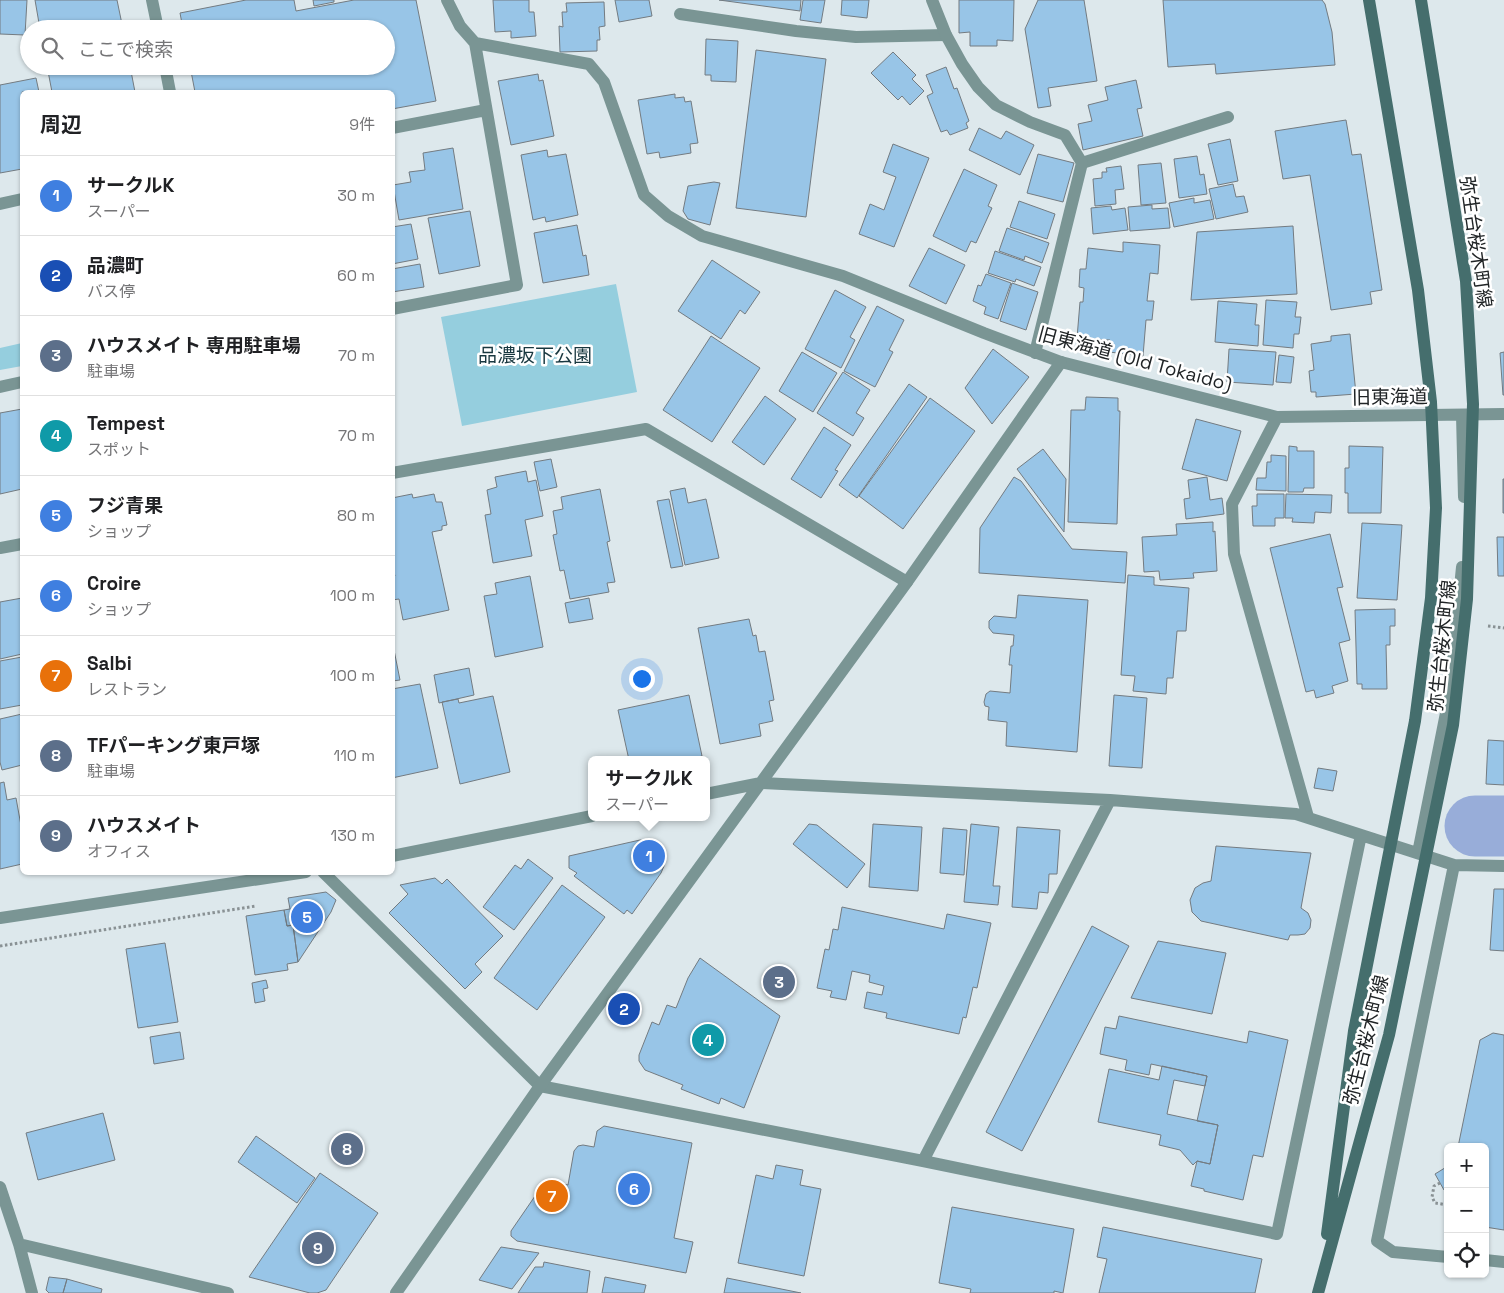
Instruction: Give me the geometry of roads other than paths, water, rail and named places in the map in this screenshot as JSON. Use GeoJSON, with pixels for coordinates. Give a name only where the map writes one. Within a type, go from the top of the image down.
{"type":"FeatureCollection","features":[{"type":"Feature","properties":{"kind":"main road","name":"弥生台桜木町線"},"geometry":{"type":"LineString","coordinates":[[1320,1288],[1354,1031],[1414,721],[1431,598],[1436,508],[1431,402],[1418,290],[1368,0]]}},
{"type":"Feature","properties":{"kind":"main road","name":"弥生台桜木町線"},"geometry":{"type":"LineString","coordinates":[[1320,1288],[1389,1035],[1454,725],[1467,600],[1473,404],[1466,281],[1420,0]]}},
{"type":"Feature","properties":{"kind":"street"},"geometry":{"type":"LineString","coordinates":[[152,0],[156,20]]}},
{"type":"Feature","properties":{"kind":"street"},"geometry":{"type":"LineString","coordinates":[[395,308],[517,285],[475,43],[460,26],[447,0]]}},
{"type":"Feature","properties":{"kind":"street"},"geometry":{"type":"LineString","coordinates":[[932,0],[946,35],[962,64],[978,87],[996,105],[1030,122],[1065,135],[1082,163],[1035,353]]}},
{"type":"Feature","properties":{"kind":"street"},"geometry":{"type":"LineString","coordinates":[[680,14],[796,31],[856,37],[946,35]]}},
{"type":"Feature","properties":{"kind":"street","name":"旧東海道 (Old Tokaido)"},"geometry":{"type":"LineString","coordinates":[[475,43],[589,64],[604,82],[644,195],[668,216],[702,236],[843,276],[1061,362],[1277,417]]}},
{"type":"Feature","properties":{"kind":"street"},"geometry":{"type":"LineString","coordinates":[[167,75],[170,90]]}},
{"type":"Feature","properties":{"kind":"street"},"geometry":{"type":"LineString","coordinates":[[395,127],[486,110]]}},
{"type":"Feature","properties":{"kind":"street"},"geometry":{"type":"LineString","coordinates":[[1082,163],[1228,117]]}},
{"type":"Feature","properties":{"kind":"street"},"geometry":{"type":"LineString","coordinates":[[0,204],[20,199]]}},
{"type":"Feature","properties":{"kind":"street"},"geometry":{"type":"LineString","coordinates":[[396,1293],[540,1086],[907,582],[1061,362]]}},
{"type":"Feature","properties":{"kind":"street"},"geometry":{"type":"LineString","coordinates":[[0,387],[20,382]]}},
{"type":"Feature","properties":{"kind":"street","name":"旧東海道"},"geometry":{"type":"LineString","coordinates":[[1277,417],[1504,414]]}},
{"type":"Feature","properties":{"kind":"street"},"geometry":{"type":"LineString","coordinates":[[1418,853],[1449,698],[1462,579],[1464,484],[1462,415]]}},
{"type":"Feature","properties":{"kind":"street"},"geometry":{"type":"LineString","coordinates":[[1277,417],[1232,504],[1234,554],[1308,817]]}},
{"type":"Feature","properties":{"kind":"street"},"geometry":{"type":"LineString","coordinates":[[395,472],[646,429],[907,582]]}},
{"type":"Feature","properties":{"kind":"street"},"geometry":{"type":"LineString","coordinates":[[0,548],[20,544]]}},
{"type":"Feature","properties":{"kind":"street"},"geometry":{"type":"LineString","coordinates":[[710,793],[762,783],[1110,800],[1296,814],[1454,865],[1504,866]]}},
{"type":"Feature","properties":{"kind":"street"},"geometry":{"type":"LineString","coordinates":[[923,1161],[1110,800]]}},
{"type":"Feature","properties":{"kind":"street"},"geometry":{"type":"LineString","coordinates":[[395,855],[588,817]]}},
{"type":"Feature","properties":{"kind":"street"},"geometry":{"type":"LineString","coordinates":[[326,875],[540,1086],[923,1161],[1277,1234],[1361,834]]}},
{"type":"Feature","properties":{"kind":"street"},"geometry":{"type":"LineString","coordinates":[[1444,1257],[1393,1252],[1377,1241],[1454,865]]}},
{"type":"Feature","properties":{"kind":"street"},"geometry":{"type":"LineString","coordinates":[[0,918],[286,875]]}},
{"type":"Feature","properties":{"kind":"street"},"geometry":{"type":"LineString","coordinates":[[0,1188],[19,1244],[32,1293]]}},
{"type":"Feature","properties":{"kind":"street"},"geometry":{"type":"LineString","coordinates":[[19,1244],[228,1293]]}},
{"type":"Feature","properties":{"kind":"street"},"geometry":{"type":"LineString","coordinates":[[1489,1260],[1504,1262]]}},
{"type":"Feature","properties":{"kind":"waterway"},"geometry":{"type":"LineString","coordinates":[[1475,826],[1504,826]]}},
{"type":"Feature","properties":{"kind":"place","name":"サークルK"},"geometry":{"type":"Point","coordinates":[649,856]}},
{"type":"Feature","properties":{"kind":"place","name":"フジ青果"},"geometry":{"type":"Point","coordinates":[307,917]}},
{"type":"Feature","properties":{"kind":"place","name":"ハウスメイト 専用駐車場"},"geometry":{"type":"Point","coordinates":[779,982]}},
{"type":"Feature","properties":{"kind":"place","name":"品濃町"},"geometry":{"type":"Point","coordinates":[624,1009]}},
{"type":"Feature","properties":{"kind":"place","name":"Tempest"},"geometry":{"type":"Point","coordinates":[708,1040]}},
{"type":"Feature","properties":{"kind":"place","name":"TFパーキング東戸塚"},"geometry":{"type":"Point","coordinates":[347,1149]}},
{"type":"Feature","properties":{"kind":"place","name":"Croire"},"geometry":{"type":"Point","coordinates":[634,1189]}},
{"type":"Feature","properties":{"kind":"place","name":"Salbi"},"geometry":{"type":"Point","coordinates":[552,1196]}},
{"type":"Feature","properties":{"kind":"place","name":"ハウスメイト"},"geometry":{"type":"Point","coordinates":[318,1248]}},
{"type":"Feature","properties":{"kind":"park label","name":"品濃坂下公園"},"geometry":{"type":"Point","coordinates":[535,355]}}]}
